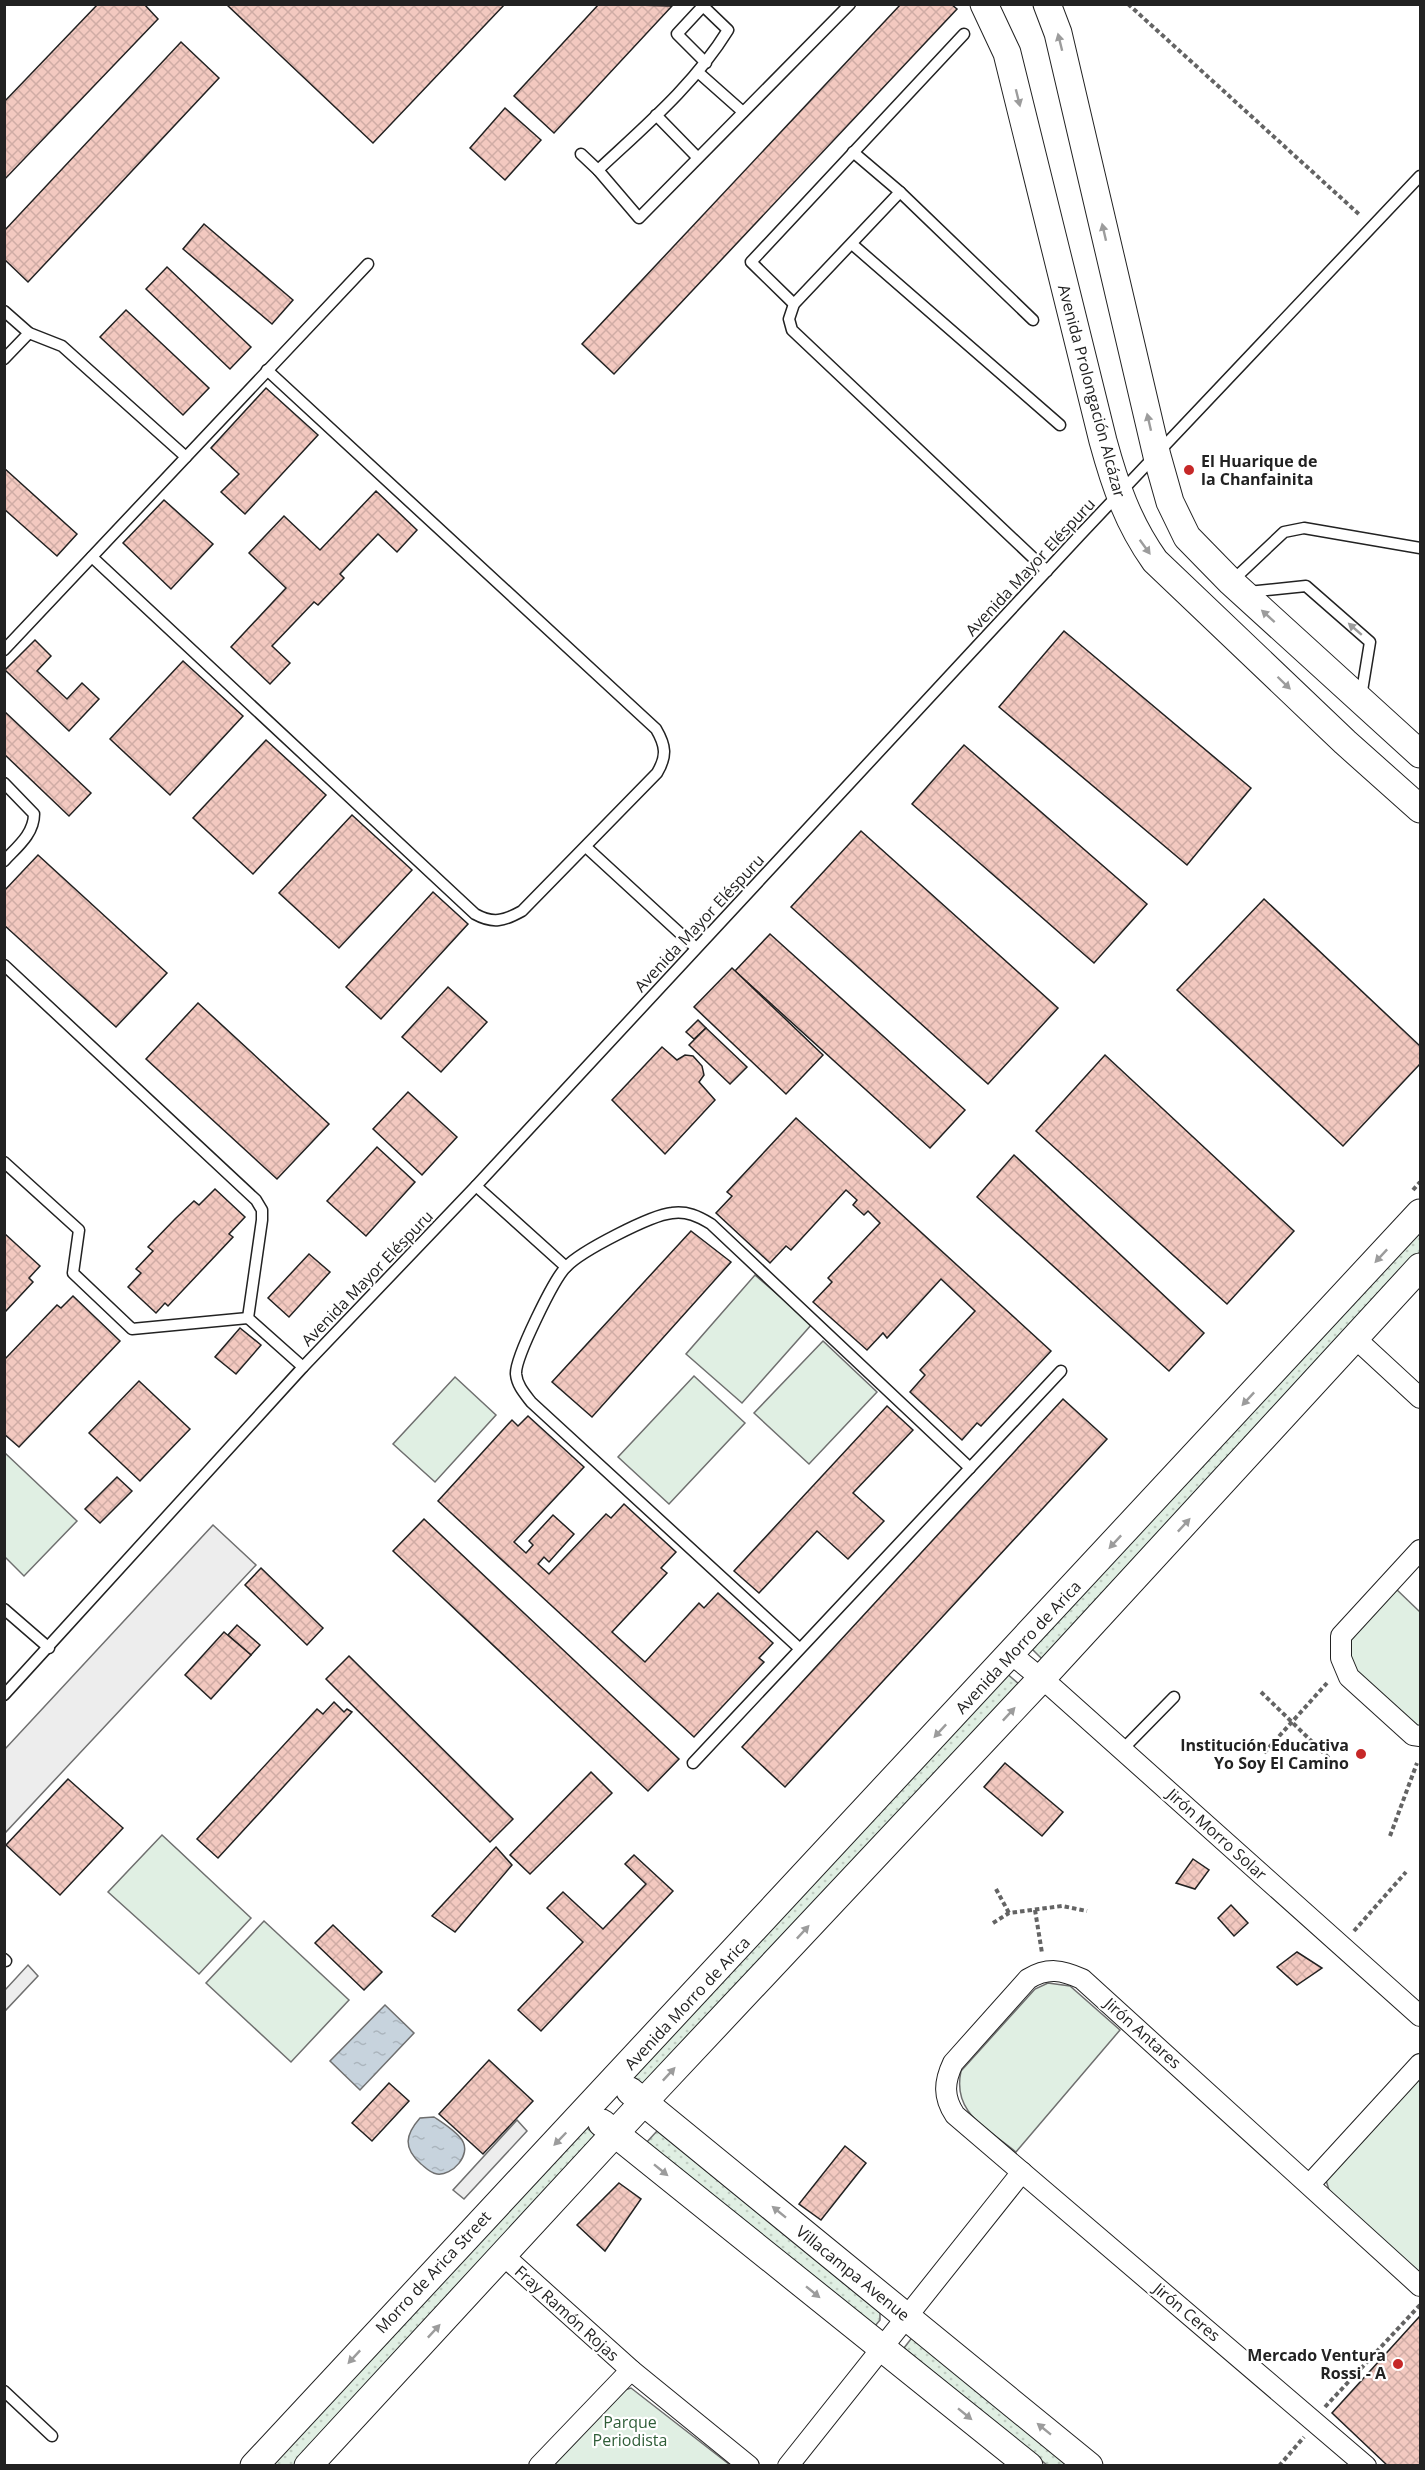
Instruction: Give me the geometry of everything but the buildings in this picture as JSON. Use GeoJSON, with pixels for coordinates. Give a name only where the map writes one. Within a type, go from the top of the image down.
{"type":"FeatureCollection","features":[{"type":"Feature","properties":{"kind":"main road","name":"Avenida Prolongación Alcázar"},"geometry":{"type":"LineString","coordinates":[[984,4],[1007,53],[1118,495],[1138,538],[1155,561],[1345,742],[1420,809]]}},
{"type":"Feature","properties":{"kind":"main road"},"geometry":{"type":"LineString","coordinates":[[1047,4],[1058,33],[1157,456],[1170,502],[1187,537],[1237,587],[1420,754]]}},
{"type":"Feature","properties":{"kind":"main road"},"geometry":{"type":"LineString","coordinates":[[1345,742],[1367,706]]}},
{"type":"Feature","properties":{"kind":"main road","name":"Avenida Morro de Arica"},"geometry":{"type":"LineString","coordinates":[[615,2081],[1420,1213]]}},
{"type":"Feature","properties":{"kind":"main road"},"geometry":{"type":"LineString","coordinates":[[308,2466],[615,2133],[1042,1678],[1420,1267]]}},
{"type":"Feature","properties":{"kind":"main road","name":"Villacampa Avenue"},"geometry":{"type":"LineString","coordinates":[[615,2081],[645,2101],[1089,2466]]}},
{"type":"Feature","properties":{"kind":"main road","name":"Morro de Arica Street"},"geometry":{"type":"LineString","coordinates":[[254,2466],[615,2081]]}},
{"type":"Feature","properties":{"kind":"main road"},"geometry":{"type":"LineString","coordinates":[[586,2111],[1029,2466]]}},
{"type":"Feature","properties":{"kind":"street"},"geometry":{"type":"LineString","coordinates":[[1355,1338],[1420,1398]]}},
{"type":"Feature","properties":{"kind":"street"},"geometry":{"type":"LineString","coordinates":[[1420,1550],[1341,1636],[1341,1658],[1349,1677],[1413,1735],[1420,1736]]}},
{"type":"Feature","properties":{"kind":"street","name":"Jirón Morro Solar"},"geometry":{"type":"LineString","coordinates":[[1011,1654],[1042,1678],[1420,2016]]}},
{"type":"Feature","properties":{"kind":"street"},"geometry":{"type":"LineString","coordinates":[[788,2466],[906,2316],[1015,2165],[956,2115],[948,2105],[945,2091],[946,2077],[953,2063],[1028,1979],[1044,1971]]}},
{"type":"Feature","properties":{"kind":"street","name":"Jirón Antares"},"geometry":{"type":"LineString","coordinates":[[1044,1971],[1066,1972],[1082,1979],[1311,2183],[1420,2286]]}},
{"type":"Feature","properties":{"kind":"street"},"geometry":{"type":"LineString","coordinates":[[1311,2183],[1420,2064]]}},
{"type":"Feature","properties":{"kind":"street","name":"Jirón Ceres"},"geometry":{"type":"LineString","coordinates":[[1015,2165],[1310,2426],[1366,2466]]}},
{"type":"Feature","properties":{"kind":"street","name":"Fray Ramón Rojas"},"geometry":{"type":"LineString","coordinates":[[504,2256],[631,2370],[749,2466]]}},
{"type":"Feature","properties":{"kind":"street","name":"Fray Ramón Rojas"},"geometry":{"type":"LineString","coordinates":[[539,2466],[631,2370]]}},
{"type":"Feature","properties":{"kind":"lane"},"geometry":{"type":"LineString","coordinates":[[581,154],[598,170],[639,218],[850,4]]}},
{"type":"Feature","properties":{"kind":"lane"},"geometry":{"type":"LineString","coordinates":[[598,170],[699,73],[706,63],[728,30],[703,6],[677,34],[706,63]]}},
{"type":"Feature","properties":{"kind":"lane"},"geometry":{"type":"LineString","coordinates":[[794,304],[751,262],[964,34]]}},
{"type":"Feature","properties":{"kind":"lane"},"geometry":{"type":"LineString","coordinates":[[699,73],[743,112]]}},
{"type":"Feature","properties":{"kind":"lane"},"geometry":{"type":"LineString","coordinates":[[656,115],[697,157]]}},
{"type":"Feature","properties":{"kind":"lane"},"geometry":{"type":"LineString","coordinates":[[853,152],[900,192],[1033,320]]}},
{"type":"Feature","properties":{"kind":"lane","name":"Avenida Mayor Eléspuru"},"geometry":{"type":"LineString","coordinates":[[4,1695],[303,1367],[476,1186],[1118,495],[1420,176]]}},
{"type":"Feature","properties":{"kind":"lane"},"geometry":{"type":"LineString","coordinates":[[900,192],[794,304],[789,319],[792,330],[1047,571]]}},
{"type":"Feature","properties":{"kind":"lane"},"geometry":{"type":"LineString","coordinates":[[852,244],[1060,425]]}},
{"type":"Feature","properties":{"kind":"lane"},"geometry":{"type":"LineString","coordinates":[[4,650],[368,264]]}},
{"type":"Feature","properties":{"kind":"lane"},"geometry":{"type":"LineString","coordinates":[[4,311],[29,333],[62,346],[186,457]]}},
{"type":"Feature","properties":{"kind":"lane"},"geometry":{"type":"LineString","coordinates":[[4,359],[29,333]]}},
{"type":"Feature","properties":{"kind":"lane"},"geometry":{"type":"LineString","coordinates":[[92,557],[475,914],[487,921],[505,920],[522,911],[661,767],[665,760],[664,742],[656,729],[267,370]]}},
{"type":"Feature","properties":{"kind":"lane"},"geometry":{"type":"LineString","coordinates":[[1237,587],[1284,532],[1304,528],[1420,548]]}},
{"type":"Feature","properties":{"kind":"lane"},"geometry":{"type":"LineString","coordinates":[[1237,587],[1306,585],[1370,642],[1367,706]]}},
{"type":"Feature","properties":{"kind":"lane"},"geometry":{"type":"LineString","coordinates":[[4,783],[34,814],[34,823],[30,833],[4,861]]}},
{"type":"Feature","properties":{"kind":"lane"},"geometry":{"type":"LineString","coordinates":[[586,847],[696,948]]}},
{"type":"Feature","properties":{"kind":"lane"},"geometry":{"type":"LineString","coordinates":[[4,965],[256,1200],[262,1210],[262,1220],[248,1318]]}},
{"type":"Feature","properties":{"kind":"lane"},"geometry":{"type":"LineString","coordinates":[[4,1162],[79,1230],[73,1273],[132,1329],[248,1318],[303,1367]]}},
{"type":"Feature","properties":{"kind":"lane"},"geometry":{"type":"LineString","coordinates":[[476,1186],[566,1267]]}},
{"type":"Feature","properties":{"kind":"lane"},"geometry":{"type":"LineString","coordinates":[[799,1648],[531,1402],[519,1386],[516,1372],[520,1357],[553,1287],[566,1267],[584,1252],[660,1215],[685,1213],[698,1216],[711,1224],[970,1468]]}},
{"type":"Feature","properties":{"kind":"lane"},"geometry":{"type":"LineString","coordinates":[[693,1762],[1061,1371]]}},
{"type":"Feature","properties":{"kind":"lane"},"geometry":{"type":"LineString","coordinates":[[4,1609],[49,1648]]}},
{"type":"Feature","properties":{"kind":"lane"},"geometry":{"type":"LineString","coordinates":[[1122,1750],[1174,1697]]}},
{"type":"Feature","properties":{"kind":"lane"},"geometry":{"type":"LineString","coordinates":[[4,2391],[52,2436]]}},
{"type":"Feature","properties":{"kind":"path"},"geometry":{"type":"LineString","coordinates":[[1128,4],[1373,227]]}},
{"type":"Feature","properties":{"kind":"path"},"geometry":{"type":"LineString","coordinates":[[1264,1753],[1327,1683]]}},
{"type":"Feature","properties":{"kind":"path"},"geometry":{"type":"LineString","coordinates":[[1261,1692],[1334,1763]]}},
{"type":"Feature","properties":{"kind":"path"},"geometry":{"type":"LineString","coordinates":[[1390,1836],[1416,1763]]}},
{"type":"Feature","properties":{"kind":"path"},"geometry":{"type":"LineString","coordinates":[[1341,1945],[1406,1872]]}},
{"type":"Feature","properties":{"kind":"path"},"geometry":{"type":"LineString","coordinates":[[996,1889],[1009,1912]]}},
{"type":"Feature","properties":{"kind":"path"},"geometry":{"type":"LineString","coordinates":[[993,1923],[1009,1912],[1062,1906],[1087,1911]]}},
{"type":"Feature","properties":{"kind":"path"},"geometry":{"type":"LineString","coordinates":[[1035,1910],[1044,1971]]}},
{"type":"Feature","properties":{"kind":"path"},"geometry":{"type":"LineString","coordinates":[[1279,2466],[1310,2426],[1420,2304]]}},
{"type":"Feature","properties":{"kind":"green space"},"geometry":{"type":"Polygon","coordinates":[[[1420,1226],[1420,1252],[1042,1659],[1030,1647],[1420,1226]]]}},
{"type":"Feature","properties":{"kind":"green space"},"geometry":{"type":"Polygon","coordinates":[[[755,1275],[812,1324],[742,1403],[686,1354],[755,1275]]]}},
{"type":"Feature","properties":{"kind":"green space"},"geometry":{"type":"Polygon","coordinates":[[[823,1341],[877,1392],[809,1464],[754,1413],[823,1341]]]}},
{"type":"Feature","properties":{"kind":"green space"},"geometry":{"type":"Polygon","coordinates":[[[694,1376],[745,1423],[669,1504],[618,1457],[694,1376]]]}},
{"type":"Feature","properties":{"kind":"green space"},"geometry":{"type":"Polygon","coordinates":[[[455,1377],[496,1415],[435,1482],[393,1444],[455,1377]]]}},
{"type":"Feature","properties":{"kind":"green space"},"geometry":{"type":"Polygon","coordinates":[[[5,1453],[77,1521],[24,1576],[5,1557],[5,1453]]]}},
{"type":"Feature","properties":{"kind":"green space"},"geometry":{"type":"Polygon","coordinates":[[[1395,1588],[1420,1612],[1420,1732],[1353,1674],[1347,1638],[1395,1588]]]}},
{"type":"Feature","properties":{"kind":"green space"},"geometry":{"type":"Polygon","coordinates":[[[1005,1672],[1019,1684],[645,2087],[629,2076],[1005,1672]]]}},
{"type":"Feature","properties":{"kind":"green space"},"geometry":{"type":"Polygon","coordinates":[[[162,1835],[251,1918],[199,1974],[108,1892],[162,1835]]]}},
{"type":"Feature","properties":{"kind":"green space"},"geometry":{"type":"Polygon","coordinates":[[[264,1921],[349,2000],[291,2062],[206,1983],[264,1921]]]}},
{"type":"Feature","properties":{"kind":"green space"},"geometry":{"type":"Polygon","coordinates":[[[1048,1983],[1070,1986],[1120,2030],[1016,2152],[974,2118],[967,2108],[960,2086],[961,2071],[1035,1989],[1048,1983]]]}},
{"type":"Feature","properties":{"kind":"green space"},"geometry":{"type":"Polygon","coordinates":[[[1420,2074],[1420,2275],[1329,2190],[1325,2177],[1420,2074]]]}},
{"type":"Feature","properties":{"kind":"green space"},"geometry":{"type":"Polygon","coordinates":[[[586,2127],[600,2140],[294,2465],[271,2466],[586,2127]]]}},
{"type":"Feature","properties":{"kind":"green space"},"geometry":{"type":"Polygon","coordinates":[[[657,2131],[880,2313],[880,2320],[875,2326],[867,2325],[647,2142],[657,2131]]]}},
{"type":"Feature","properties":{"kind":"green space"},"geometry":{"type":"Polygon","coordinates":[[[914,2335],[1073,2465],[1047,2465],[904,2348],[914,2335]]]}},
{"type":"Feature","properties":{"kind":"green space","name":"Parque Periodista"},"geometry":{"type":"Polygon","coordinates":[[[631,2388],[730,2465],[550,2466],[618,2392],[631,2388]]]}},
{"type":"Feature","properties":{"kind":"shaded area"},"geometry":{"type":"Polygon","coordinates":[[[213,1525],[256,1565],[5,1833],[5,1749],[213,1525]]]}},
{"type":"Feature","properties":{"kind":"shaded area"},"geometry":{"type":"Polygon","coordinates":[[[28,1965],[38,1976],[5,2011],[5,1990],[28,1965]]]}},
{"type":"Feature","properties":{"kind":"shaded area"},"geometry":{"type":"Polygon","coordinates":[[[517,2120],[527,2131],[464,2199],[453,2190],[517,2120]]]}},
{"type":"Feature","properties":{"kind":"water"},"geometry":{"type":"Polygon","coordinates":[[[385,2005],[414,2033],[360,2090],[330,2061],[385,2005]]]}},
{"type":"Feature","properties":{"kind":"water"},"geometry":{"type":"Polygon","coordinates":[[[434,2117],[456,2133],[464,2146],[459,2163],[443,2174],[428,2170],[415,2158],[408,2141],[411,2130],[420,2118],[434,2117]]]}},
{"type":"Feature","properties":{"kind":"place","name":"El Huarique de la Chanfainita"},"geometry":{"type":"Point","coordinates":[1189,470]}},
{"type":"Feature","properties":{"kind":"place","name":"Institución Educativa Yo Soy El Camino"},"geometry":{"type":"Point","coordinates":[1361,1754]}},
{"type":"Feature","properties":{"kind":"place","name":"Mercado Ventura Rossi - A"},"geometry":{"type":"Point","coordinates":[1398,2364]}}]}
